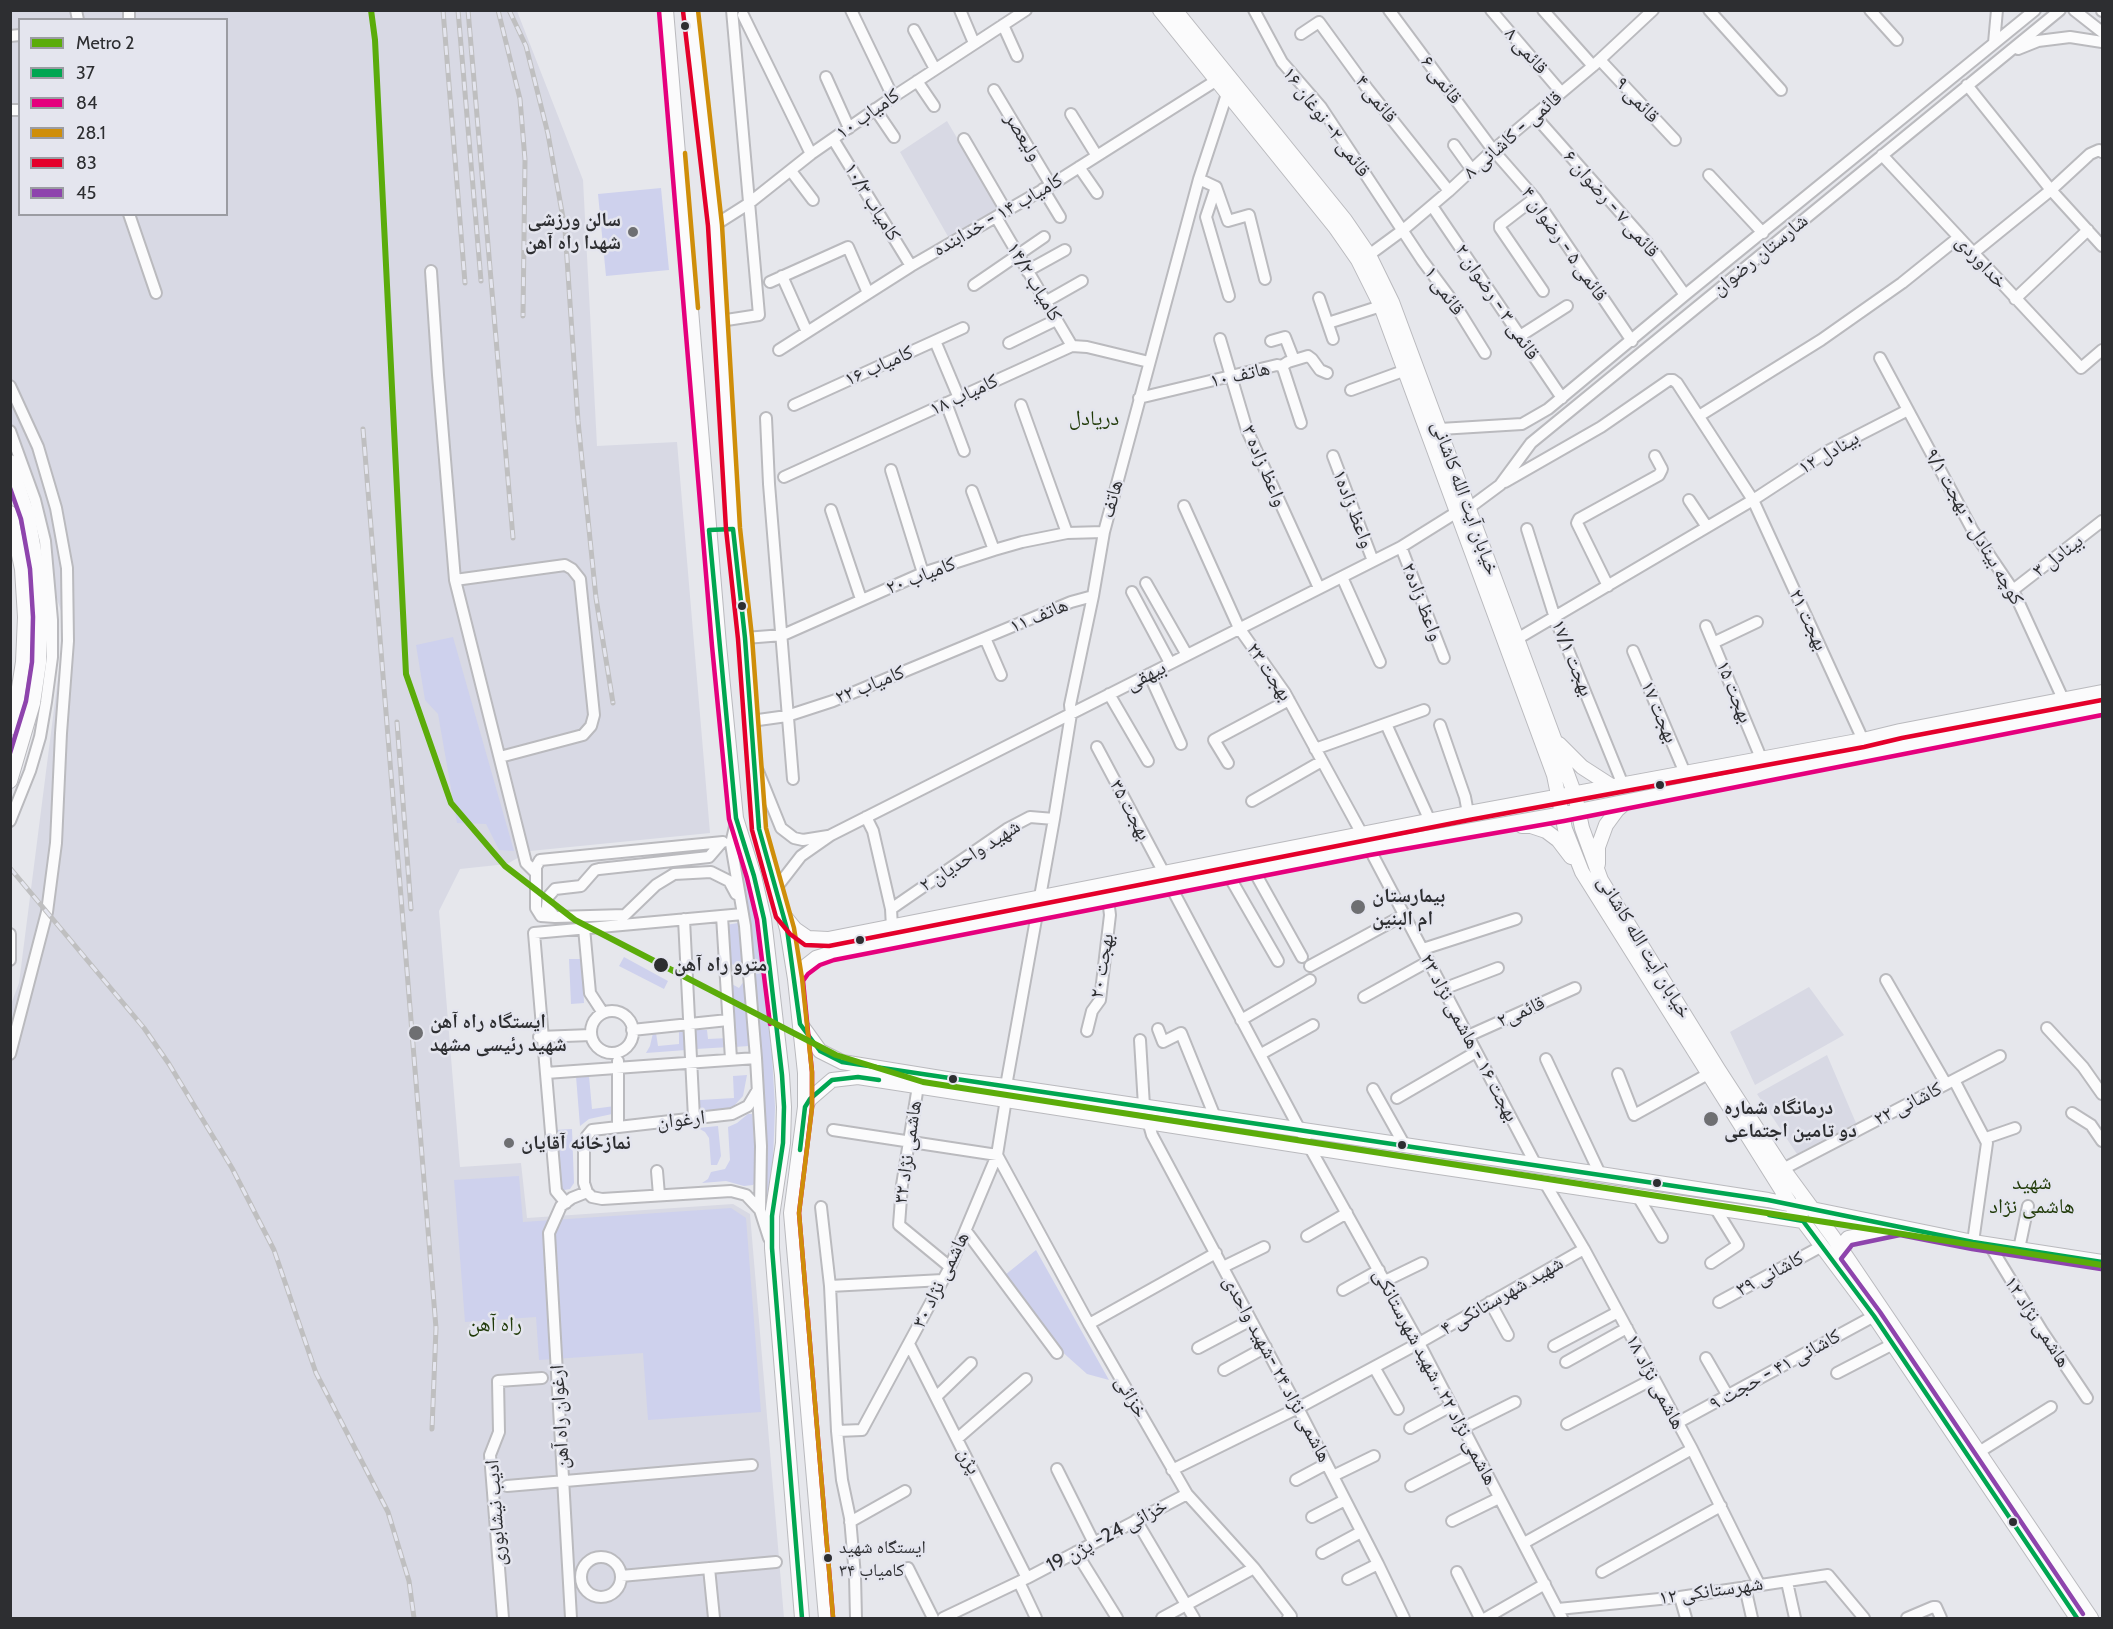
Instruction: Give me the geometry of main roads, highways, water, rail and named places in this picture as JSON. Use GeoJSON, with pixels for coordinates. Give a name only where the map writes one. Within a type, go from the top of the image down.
{"type":"FeatureCollection","features":[{"type":"Feature","properties":{"kind":"main road"},"geometry":{"type":"LineString","coordinates":[[666,10],[709,530],[736,818],[754,876],[764,919],[783,1075],[783,1143],[772,1216],[772,1248],[802,1618]]}},
{"type":"Feature","properties":{"kind":"main road"},"geometry":{"type":"LineString","coordinates":[[690,10],[715,225],[733,529],[745,638],[759,828],[783,914],[795,979],[805,1072],[805,1107],[791,1213],[826,1618]]}},
{"type":"Feature","properties":{"kind":"main road","name":"خیابان آیت الله کاشانی"},"geometry":{"type":"LineString","coordinates":[[1160,10],[1217,80],[1232,90],[1345,220],[1369,255],[1392,302],[1440,429],[1463,510],[1554,775],[1565,829],[1582,872],[1791,1205],[1832,1260],[1879,1313],[1893,1344],[2077,1618]]}},
{"type":"Feature","properties":{"kind":"main road","name":"خیابان آیت الله کاشانی"},"geometry":{"type":"LineString","coordinates":[[1175,10],[1358,260],[1381,306],[1517,639],[1575,795],[1601,880],[1783,1169],[1833,1237],[1879,1313],[1979,1452],[2091,1618]]}},
{"type":"Feature","properties":{"kind":"main road"},"geometry":{"type":"LineString","coordinates":[[10,462],[28,517],[38,568],[41,617],[39,663],[33,704],[10,781]]}},
{"type":"Feature","properties":{"kind":"main road"},"geometry":{"type":"LineString","coordinates":[[10,513],[22,569],[25,617],[23,662],[10,728]]}},
{"type":"Feature","properties":{"kind":"main road"},"geometry":{"type":"LineString","coordinates":[[709,530],[733,529]]}},
{"type":"Feature","properties":{"kind":"main road"},"geometry":{"type":"LineString","coordinates":[[783,914],[795,929],[808,938],[828,939],[1468,813],[1560,798],[2103,692]]}},
{"type":"Feature","properties":{"kind":"main road"},"geometry":{"type":"LineString","coordinates":[[795,979],[802,969],[816,958],[832,953],[1369,848],[1627,802],[2103,707]]}},
{"type":"Feature","properties":{"kind":"main road"},"geometry":{"type":"LineString","coordinates":[[1555,741],[1587,771],[1618,786]]}},
{"type":"Feature","properties":{"kind":"main road"},"geometry":{"type":"LineString","coordinates":[[1601,880],[1598,847],[1606,825],[1617,810],[1627,802]]}},
{"type":"Feature","properties":{"kind":"main road"},"geometry":{"type":"LineString","coordinates":[[1498,825],[1531,826],[1546,831],[1558,840],[1582,872]]}},
{"type":"Feature","properties":{"kind":"main road"},"geometry":{"type":"LineString","coordinates":[[800,1024],[820,1052],[842,1062],[953,1080],[1148,1121],[1803,1221],[1813,1209]]}},
{"type":"Feature","properties":{"kind":"main road"},"geometry":{"type":"LineString","coordinates":[[842,1062],[837,1071],[843,1078]]}},
{"type":"Feature","properties":{"kind":"main road"},"geometry":{"type":"LineString","coordinates":[[805,1107],[810,1099],[832,1080],[858,1077],[918,1086],[1144,1106],[1768,1200],[1973,1242],[2103,1262]]}},
{"type":"Feature","properties":{"kind":"main road"},"geometry":{"type":"LineString","coordinates":[[1768,1200],[1779,1192],[1777,1183]]}},
{"type":"Feature","properties":{"kind":"main road"},"geometry":{"type":"LineString","coordinates":[[1832,1260],[1848,1238],[1900,1227]]}},
{"type":"Feature","properties":{"kind":"main road"},"geometry":{"type":"LineString","coordinates":[[1822,1246],[1833,1237]]}},
{"type":"Feature","properties":{"kind":"railway"},"geometry":{"type":"LineString","coordinates":[[443,10],[465,283]]}},
{"type":"Feature","properties":{"kind":"railway"},"geometry":{"type":"LineString","coordinates":[[458,10],[481,281]]}},
{"type":"Feature","properties":{"kind":"railway"},"geometry":{"type":"LineString","coordinates":[[468,10],[513,538]]}},
{"type":"Feature","properties":{"kind":"railway"},"geometry":{"type":"LineString","coordinates":[[498,10],[520,99],[525,160],[523,316]]}},
{"type":"Feature","properties":{"kind":"railway"},"geometry":{"type":"LineString","coordinates":[[509,10],[526,46],[548,134],[565,229],[578,421],[596,598],[613,703]]}},
{"type":"Feature","properties":{"kind":"railway"},"geometry":{"type":"LineString","coordinates":[[363,429],[436,1328],[432,1429]]}},
{"type":"Feature","properties":{"kind":"railway"},"geometry":{"type":"LineString","coordinates":[[397,722],[411,909]]}},
{"type":"Feature","properties":{"kind":"railway"},"geometry":{"type":"LineString","coordinates":[[10,868],[144,1028],[169,1064],[232,1168],[274,1250],[316,1373],[388,1512],[409,1581],[414,1618]]}},
{"type":"Feature","properties":{"kind":"metro line","name":"2"},"geometry":{"type":"LineString","coordinates":[[371,10],[375,40],[406,674],[451,803],[505,866],[575,920],[836,1055],[923,1082],[2102,1265]]}},
{"type":"Feature","properties":{"kind":"place","name":"سالن ورزشی شهدا راه آهن"},"geometry":{"type":"Point","coordinates":[633,232]}},
{"type":"Feature","properties":{"kind":"place","name":"بیمارستان ام البنین"},"geometry":{"type":"Point","coordinates":[1358,907]}},
{"type":"Feature","properties":{"kind":"place","name":"مترو راه آهن"},"geometry":{"type":"Point","coordinates":[661,965]}},
{"type":"Feature","properties":{"kind":"place","name":"ایستگاه راه آهن شهید رئیسی مشهد"},"geometry":{"type":"Point","coordinates":[416,1033]}},
{"type":"Feature","properties":{"kind":"place","name":"درمانگاه شماره دو تامین اجتماعی"},"geometry":{"type":"Point","coordinates":[1711,1119]}},
{"type":"Feature","properties":{"kind":"place","name":"نمازخانه آقایان"},"geometry":{"type":"Point","coordinates":[509,1143]}},
{"type":"Feature","properties":{"kind":"place","name":"ایستگاه شهید کامیاب ۳۴"},"geometry":{"type":"Point","coordinates":[828,1558]}},
{"type":"Feature","properties":{"kind":"district","name":"دریادل"},"geometry":{"type":"Point","coordinates":[1094,419]}},
{"type":"Feature","properties":{"kind":"district","name":"شهید هاشمی نژاد"},"geometry":{"type":"Point","coordinates":[2032,1195]}},
{"type":"Feature","properties":{"kind":"district","name":"راه آهن"},"geometry":{"type":"Point","coordinates":[495,1325]}}]}
